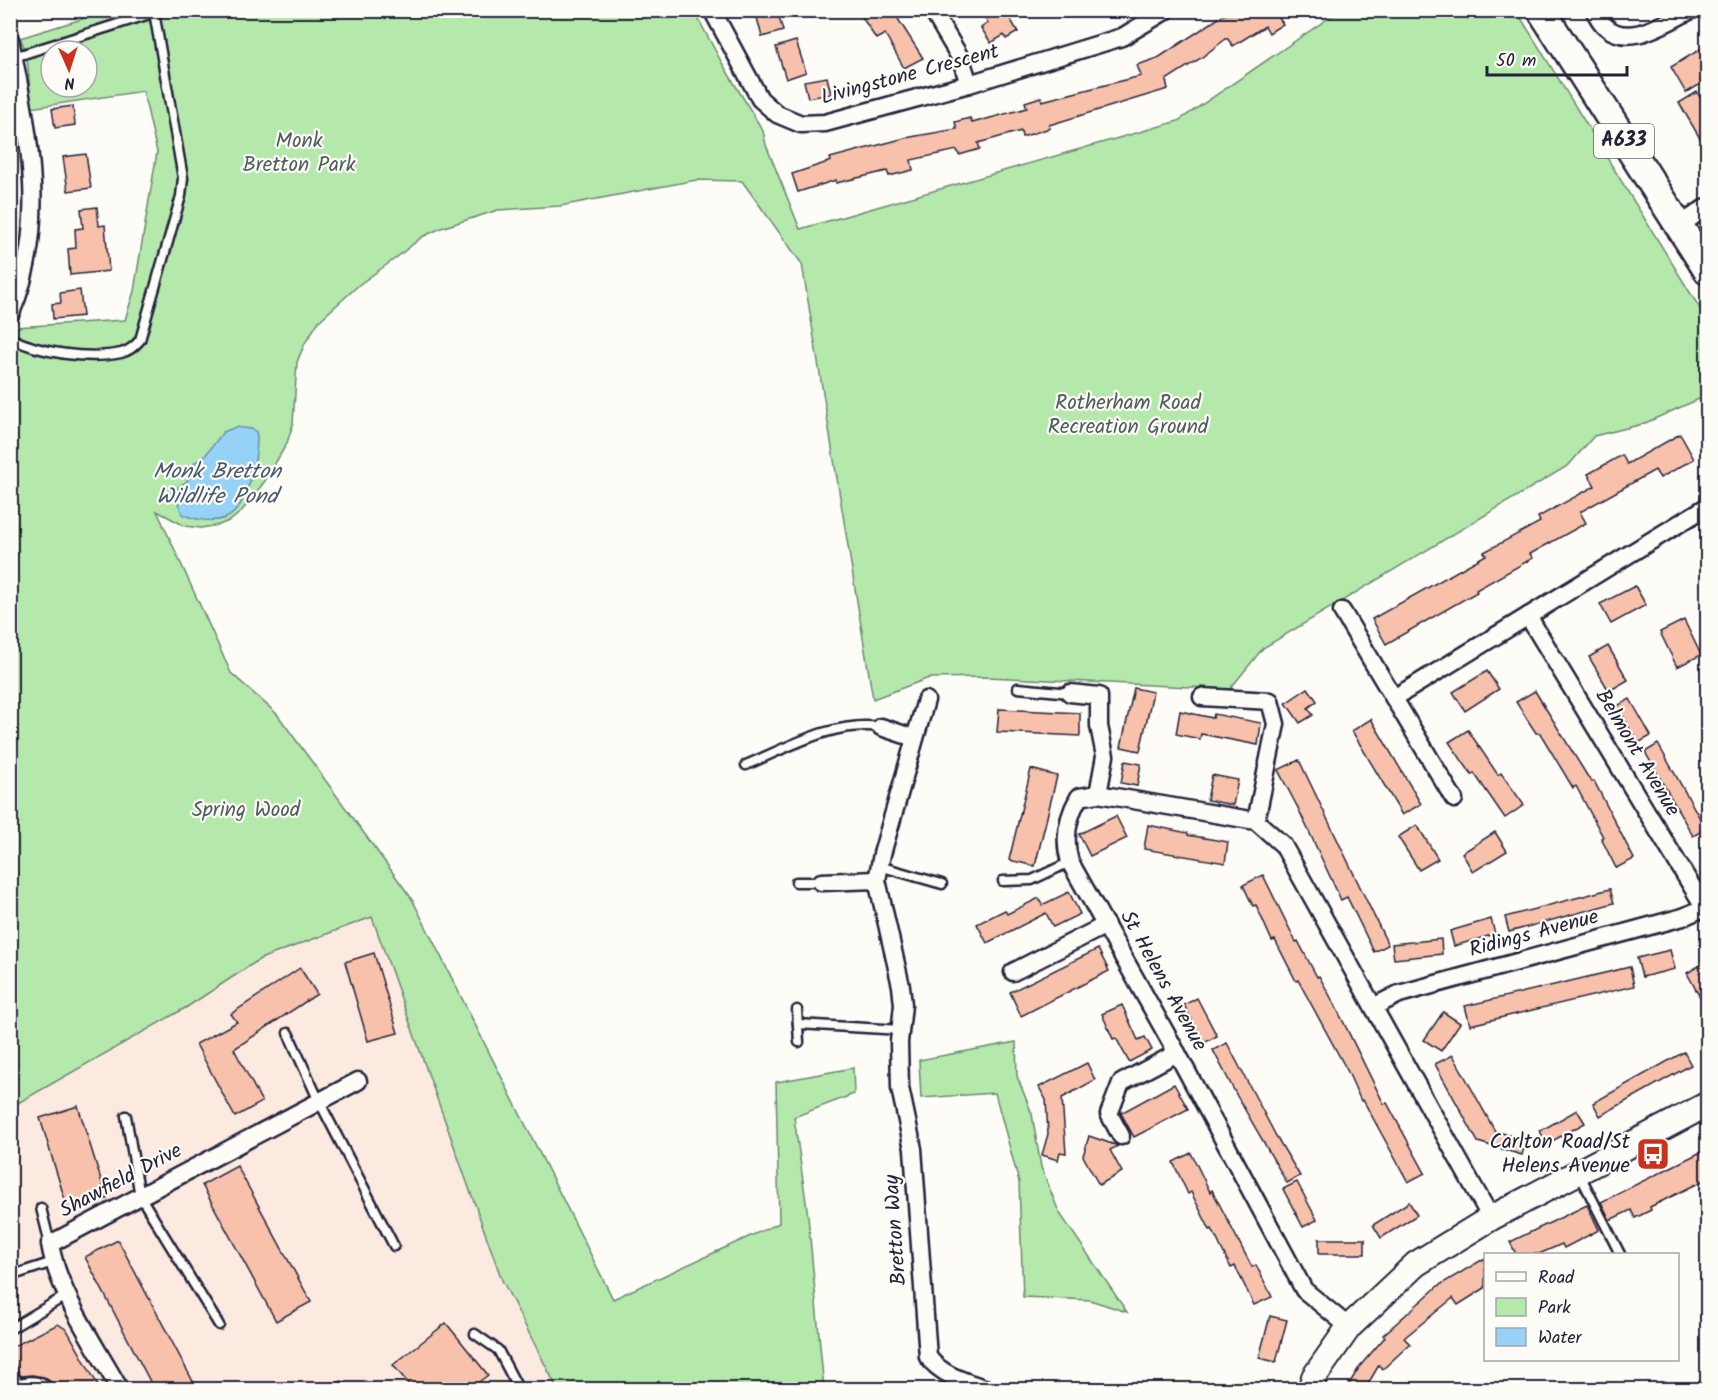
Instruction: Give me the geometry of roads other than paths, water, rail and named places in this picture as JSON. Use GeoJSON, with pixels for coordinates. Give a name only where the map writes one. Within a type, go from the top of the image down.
{"type":"FeatureCollection","features":[{"type":"Feature","properties":{"kind":"main road","name":"A633"},"geometry":{"type":"LineString","coordinates":[[1541,10],[1707,271]]}},
{"type":"Feature","properties":{"kind":"main road"},"geometry":{"type":"LineString","coordinates":[[1310,1389],[1314,1377],[1349,1327],[1416,1264],[1491,1218],[1707,1104]]}},
{"type":"Feature","properties":{"kind":"street","name":"Livingstone Crescent"},"geometry":{"type":"LineString","coordinates":[[712,10],[760,99],[777,114],[801,124],[825,123],[969,84],[1122,37],[1146,16],[1167,10]]}},
{"type":"Feature","properties":{"kind":"street"},"geometry":{"type":"LineString","coordinates":[[932,10],[961,59],[969,84]]}},
{"type":"Feature","properties":{"kind":"street"},"geometry":{"type":"LineString","coordinates":[[1594,10],[1605,26],[1619,34],[1639,34],[1692,10]]}},
{"type":"Feature","properties":{"kind":"street"},"geometry":{"type":"LineString","coordinates":[[10,39],[33,186],[30,256],[20,293],[10,315]]}},
{"type":"Feature","properties":{"kind":"street"},"geometry":{"type":"LineString","coordinates":[[1679,226],[1707,206]]}},
{"type":"Feature","properties":{"kind":"street"},"geometry":{"type":"LineString","coordinates":[[1394,698],[1707,506]]}},
{"type":"Feature","properties":{"kind":"street"},"geometry":{"type":"LineString","coordinates":[[1342,611],[1454,799]]}},
{"type":"Feature","properties":{"kind":"street","name":"Belmont Avenue"},"geometry":{"type":"LineString","coordinates":[[1528,616],[1706,909]]}},
{"type":"Feature","properties":{"kind":"street"},"geometry":{"type":"LineString","coordinates":[[1070,693],[1099,696],[1099,726],[1105,756],[1098,794],[1256,821],[1283,845],[1491,1218]]}},
{"type":"Feature","properties":{"kind":"street"},"geometry":{"type":"LineString","coordinates":[[1202,697],[1270,701],[1276,724],[1256,821]]}},
{"type":"Feature","properties":{"kind":"street","name":"Bretton Way"},"geometry":{"type":"LineString","coordinates":[[926,700],[878,873],[902,986],[900,1088],[913,1149],[928,1357],[944,1373],[990,1389]]}},
{"type":"Feature","properties":{"kind":"street"},"geometry":{"type":"LineString","coordinates":[[881,727],[914,738]]}},
{"type":"Feature","properties":{"kind":"street","name":"St Helens Avenue"},"geometry":{"type":"LineString","coordinates":[[1098,794],[1079,797],[1071,811],[1065,845],[1070,862],[1177,1053],[1304,1290],[1349,1327]]}},
{"type":"Feature","properties":{"kind":"street"},"geometry":{"type":"LineString","coordinates":[[821,882],[878,873]]}},
{"type":"Feature","properties":{"kind":"street","name":"Ridings Avenue"},"geometry":{"type":"LineString","coordinates":[[1373,1007],[1399,994],[1706,909]]}},
{"type":"Feature","properties":{"kind":"street"},"geometry":{"type":"LineString","coordinates":[[1013,972],[1106,925]]}},
{"type":"Feature","properties":{"kind":"street"},"geometry":{"type":"LineString","coordinates":[[1121,1136],[1109,1114],[1121,1083],[1177,1053]]}},
{"type":"Feature","properties":{"kind":"street","name":"Shawfield Drive"},"geometry":{"type":"LineString","coordinates":[[120,1389],[67,1295],[53,1262],[50,1244],[358,1081]]}},
{"type":"Feature","properties":{"kind":"lane"},"geometry":{"type":"LineString","coordinates":[[10,338],[45,351],[97,354],[123,353],[133,348],[140,340],[181,196],[183,178],[157,11],[14,57]]}},
{"type":"Feature","properties":{"kind":"lane"},"geometry":{"type":"LineString","coordinates":[[1018,688],[1070,693]]}},
{"type":"Feature","properties":{"kind":"lane"},"geometry":{"type":"LineString","coordinates":[[746,765],[830,730],[866,725],[881,727]]}},
{"type":"Feature","properties":{"kind":"lane"},"geometry":{"type":"LineString","coordinates":[[1002,881],[1032,880],[1070,862]]}},
{"type":"Feature","properties":{"kind":"lane"},"geometry":{"type":"LineString","coordinates":[[878,873],[942,884]]}},
{"type":"Feature","properties":{"kind":"lane"},"geometry":{"type":"LineString","coordinates":[[796,882],[821,882]]}},
{"type":"Feature","properties":{"kind":"lane"},"geometry":{"type":"LineString","coordinates":[[797,1010],[799,1042]]}},
{"type":"Feature","properties":{"kind":"lane"},"geometry":{"type":"LineString","coordinates":[[798,1024],[901,1030]]}},
{"type":"Feature","properties":{"kind":"lane"},"geometry":{"type":"LineString","coordinates":[[288,1033],[319,1101],[393,1246]]}},
{"type":"Feature","properties":{"kind":"lane"},"geometry":{"type":"LineString","coordinates":[[126,1116],[141,1196],[219,1325]]}},
{"type":"Feature","properties":{"kind":"lane"},"geometry":{"type":"LineString","coordinates":[[1579,1172],[1620,1253]]}},
{"type":"Feature","properties":{"kind":"lane"},"geometry":{"type":"LineString","coordinates":[[40,1208],[50,1244]]}},
{"type":"Feature","properties":{"kind":"lane"},"geometry":{"type":"LineString","coordinates":[[10,1276],[53,1262]]}},
{"type":"Feature","properties":{"kind":"lane"},"geometry":{"type":"LineString","coordinates":[[10,1329],[67,1295]]}},
{"type":"Feature","properties":{"kind":"lane"},"geometry":{"type":"LineString","coordinates":[[475,1334],[498,1350],[519,1389]]}},
{"type":"Feature","properties":{"kind":"lane"},"geometry":{"type":"LineString","coordinates":[[10,1369],[14,1385],[35,1380],[51,1389]]}},
{"type":"Feature","properties":{"kind":"water","name":"Monk Bretton Wildlife Pond"},"geometry":{"type":"Polygon","coordinates":[[[236,427],[256,431],[257,437],[250,482],[240,505],[234,513],[221,520],[204,520],[182,514],[176,498],[178,487],[187,481],[194,463],[205,456],[223,432],[236,427]]]}},
{"type":"Feature","properties":{"kind":"place","name":"Carlton Road/St Helens Avenue"},"geometry":{"type":"Point","coordinates":[1653,1154]}},
{"type":"Feature","properties":{"kind":"park label","name":"Monk Bretton Park"},"geometry":{"type":"Point","coordinates":[299,153]}},
{"type":"Feature","properties":{"kind":"park label","name":"Rotherham Road Recreation Ground"},"geometry":{"type":"Point","coordinates":[1128,415]}},
{"type":"Feature","properties":{"kind":"park label","name":"Spring Wood"},"geometry":{"type":"Point","coordinates":[246,810]}}]}
